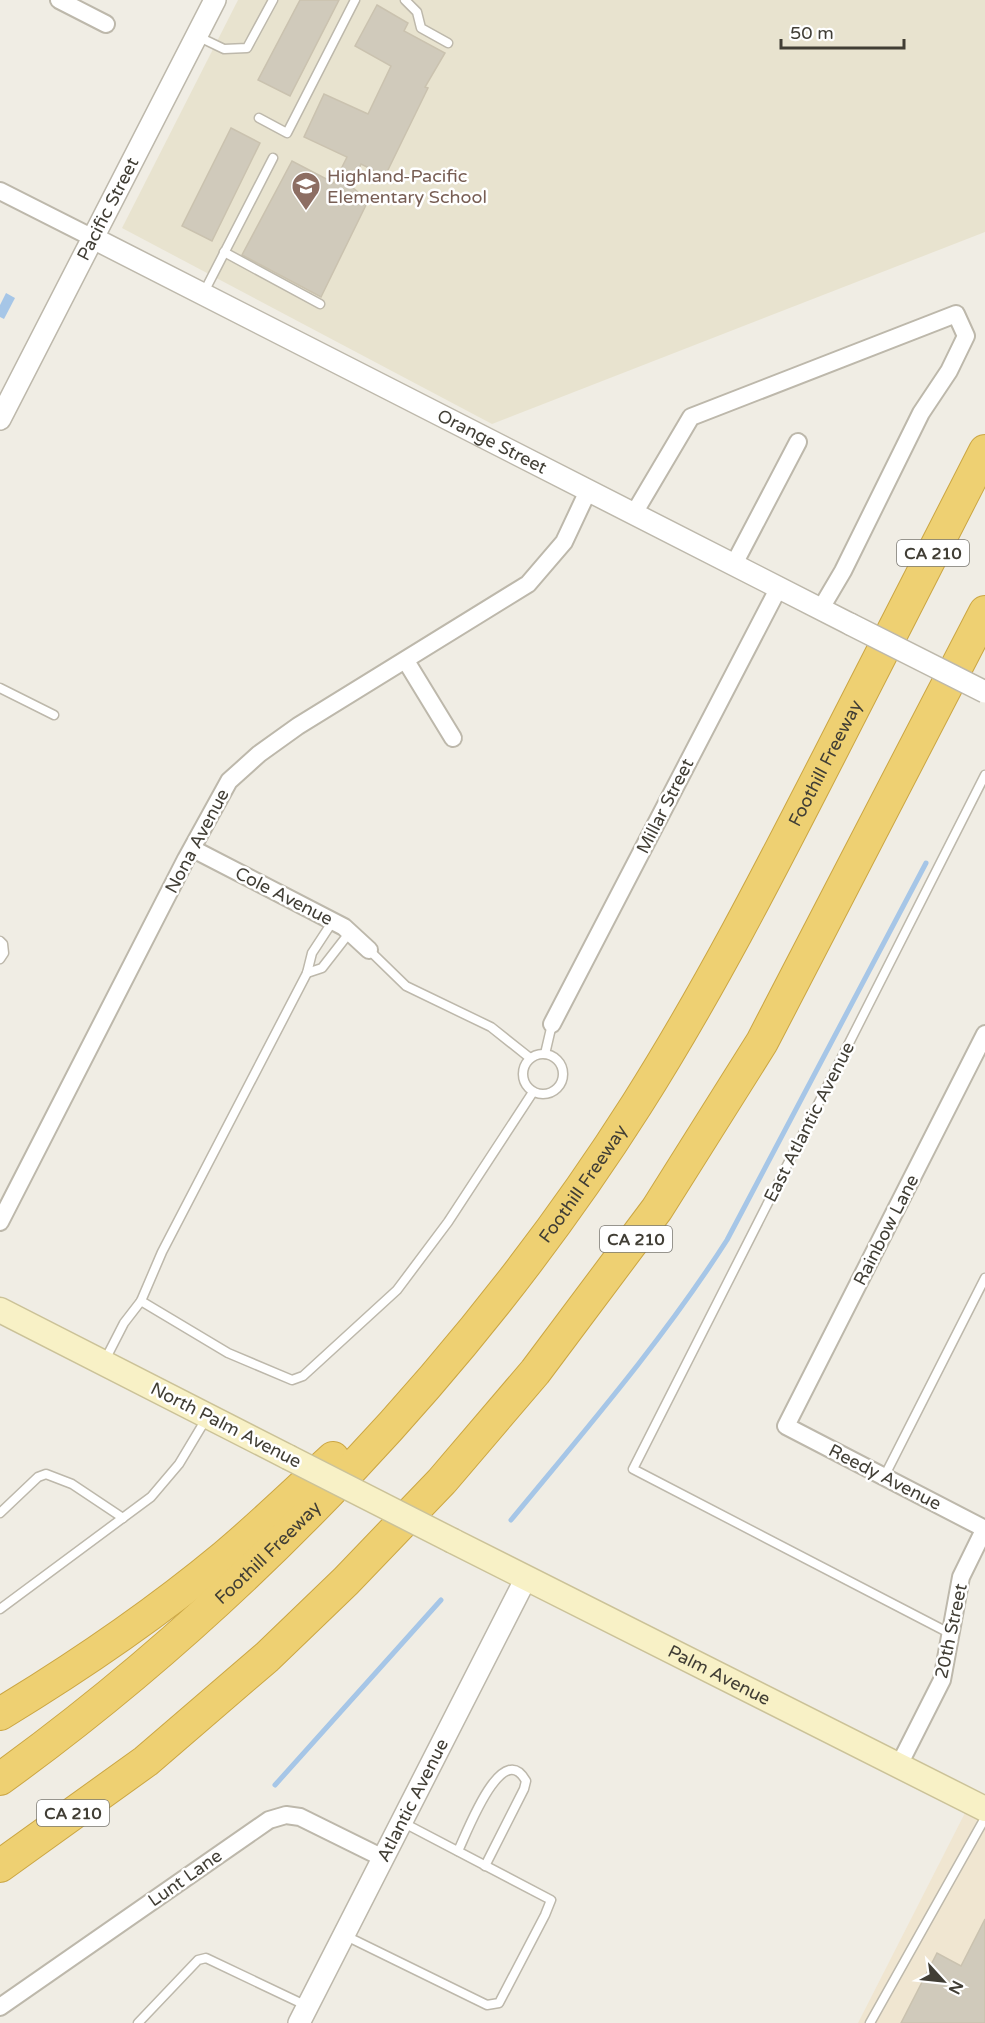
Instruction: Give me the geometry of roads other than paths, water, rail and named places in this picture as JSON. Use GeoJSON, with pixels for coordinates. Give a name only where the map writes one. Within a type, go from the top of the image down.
{"type":"FeatureCollection","features":[{"type":"Feature","properties":{"kind":"highway","name":"Foothill Freeway"},"geometry":{"type":"LineString","coordinates":[[0,1779],[51,1743],[168,1646],[287,1535],[407,1407],[464,1341],[584,1182],[642,1096],[731,945],[985,451]]}},
{"type":"Feature","properties":{"kind":"highway","name":"CA 210"},"geometry":{"type":"LineString","coordinates":[[0,1866],[146,1761],[267,1657],[346,1581],[442,1481],[535,1372],[651,1218],[762,1042],[985,612]]}},
{"type":"Feature","properties":{"kind":"highway"},"geometry":{"type":"LineString","coordinates":[[0,1714],[99,1651],[226,1555],[345,1447],[440,1348],[584,1182]]}},
{"type":"Feature","properties":{"kind":"highway"},"geometry":{"type":"LineString","coordinates":[[0,1884],[146,1761]]}},
{"type":"Feature","properties":{"kind":"main road","name":"North Palm Avenue"},"geometry":{"type":"LineString","coordinates":[[0,1310],[453,1541]]}},
{"type":"Feature","properties":{"kind":"main road","name":"Palm Avenue"},"geometry":{"type":"LineString","coordinates":[[453,1541],[985,1809]]}},
{"type":"Feature","properties":{"kind":"street"},"geometry":{"type":"LineString","coordinates":[[59,0],[106,24]]}},
{"type":"Feature","properties":{"kind":"street","name":"Pacific Street"},"geometry":{"type":"LineString","coordinates":[[0,419],[215,0]]}},
{"type":"Feature","properties":{"kind":"street","name":"Orange Street"},"geometry":{"type":"LineString","coordinates":[[0,191],[588,493],[985,692]]}},
{"type":"Feature","properties":{"kind":"street"},"geometry":{"type":"LineString","coordinates":[[633,515],[691,417],[956,314],[966,336],[949,371],[921,413],[843,571],[820,609]]}},
{"type":"Feature","properties":{"kind":"street"},"geometry":{"type":"LineString","coordinates":[[733,566],[798,442]]}},
{"type":"Feature","properties":{"kind":"street","name":"Nona Avenue"},"geometry":{"type":"LineString","coordinates":[[0,1222],[229,782],[259,754],[298,726],[528,584],[564,542],[588,493]]}},
{"type":"Feature","properties":{"kind":"street","name":"Millar Street"},"geometry":{"type":"LineString","coordinates":[[552,1024],[778,589]]}},
{"type":"Feature","properties":{"kind":"street"},"geometry":{"type":"LineString","coordinates":[[406,661],[453,738]]}},
{"type":"Feature","properties":{"kind":"street","name":"Cole Avenue"},"geometry":{"type":"LineString","coordinates":[[193,849],[333,921],[350,932],[369,950]]}},
{"type":"Feature","properties":{"kind":"street","name":"Rainbow Lane"},"geometry":{"type":"LineString","coordinates":[[786,1425],[985,1034]]}},
{"type":"Feature","properties":{"kind":"street","name":"Reedy Avenue"},"geometry":{"type":"LineString","coordinates":[[786,1425],[985,1529]]}},
{"type":"Feature","properties":{"kind":"street","name":"20th Street"},"geometry":{"type":"LineString","coordinates":[[898,1765],[942,1680],[961,1577],[985,1529]]}},
{"type":"Feature","properties":{"kind":"street","name":"Atlantic Avenue"},"geometry":{"type":"LineString","coordinates":[[303,2015],[526,1578]]}},
{"type":"Feature","properties":{"kind":"street","name":"Lunt Lane"},"geometry":{"type":"LineString","coordinates":[[0,2007],[269,1820],[286,1815],[300,1817],[383,1858]]}},
{"type":"Feature","properties":{"kind":"lane"},"geometry":{"type":"LineString","coordinates":[[197,36],[224,49],[247,48],[273,0]]}},
{"type":"Feature","properties":{"kind":"lane"},"geometry":{"type":"LineString","coordinates":[[259,118],[287,133],[355,0]]}},
{"type":"Feature","properties":{"kind":"lane"},"geometry":{"type":"LineString","coordinates":[[405,0],[417,12],[421,28],[448,43]]}},
{"type":"Feature","properties":{"kind":"lane"},"geometry":{"type":"LineString","coordinates":[[203,295],[273,158]]}},
{"type":"Feature","properties":{"kind":"lane"},"geometry":{"type":"LineString","coordinates":[[224,252],[320,304]]}},
{"type":"Feature","properties":{"kind":"lane"},"geometry":{"type":"LineString","coordinates":[[0,688],[54,715]]}},
{"type":"Feature","properties":{"kind":"lane","name":"East Atlantic Avenue"},"geometry":{"type":"LineString","coordinates":[[951,1634],[633,1469],[985,775]]}},
{"type":"Feature","properties":{"kind":"lane"},"geometry":{"type":"LineString","coordinates":[[103,1362],[124,1323],[141,1301],[162,1252],[307,972],[312,953],[333,921]]}},
{"type":"Feature","properties":{"kind":"lane"},"geometry":{"type":"LineString","coordinates":[[307,972],[322,968],[350,932]]}},
{"type":"Feature","properties":{"kind":"lane"},"geometry":{"type":"LineString","coordinates":[[0,941],[3,944],[4,953],[0,959]]}},
{"type":"Feature","properties":{"kind":"lane"},"geometry":{"type":"LineString","coordinates":[[369,950],[406,986],[491,1027],[530,1058]]}},
{"type":"Feature","properties":{"kind":"lane"},"geometry":{"type":"LineString","coordinates":[[545,1054],[552,1024]]}},
{"type":"Feature","properties":{"kind":"lane"},"geometry":{"type":"LineString","coordinates":[[545,1054],[561,1064],[564,1070],[562,1083],[552,1093],[546,1095],[533,1092],[528,1088],[523,1076],[523,1069],[530,1058],[545,1054]]}},
{"type":"Feature","properties":{"kind":"lane"},"geometry":{"type":"LineString","coordinates":[[141,1301],[228,1353],[292,1380],[303,1376],[397,1290],[448,1222],[533,1092]]}},
{"type":"Feature","properties":{"kind":"lane"},"geometry":{"type":"LineString","coordinates":[[884,1477],[985,1278]]}},
{"type":"Feature","properties":{"kind":"lane"},"geometry":{"type":"LineString","coordinates":[[0,1609],[151,1497],[179,1464],[208,1416]]}},
{"type":"Feature","properties":{"kind":"lane"},"geometry":{"type":"LineString","coordinates":[[0,1513],[38,1477],[46,1474],[72,1484],[123,1518]]}},
{"type":"Feature","properties":{"kind":"lane"},"geometry":{"type":"LineString","coordinates":[[458,1851],[495,1778],[507,1770],[515,1770],[526,1781],[524,1789],[485,1866]]}},
{"type":"Feature","properties":{"kind":"lane"},"geometry":{"type":"LineString","coordinates":[[870,2023],[985,1818]]}},
{"type":"Feature","properties":{"kind":"lane"},"geometry":{"type":"LineString","coordinates":[[344,1935],[487,2005],[494,2005],[499,2003],[551,1900],[401,1822]]}},
{"type":"Feature","properties":{"kind":"lane"},"geometry":{"type":"LineString","coordinates":[[138,2023],[198,1960],[206,1958],[303,2015]]}},
{"type":"Feature","properties":{"kind":"water"},"geometry":{"type":"Polygon","coordinates":[[[6,293],[15,298],[4,319],[0,317],[0,305],[6,293]]]}},
{"type":"Feature","properties":{"kind":"waterway"},"geometry":{"type":"LineString","coordinates":[[511,1520],[650,1349],[727,1240],[926,863]]}},
{"type":"Feature","properties":{"kind":"waterway"},"geometry":{"type":"LineString","coordinates":[[275,1785],[441,1600]]}},
{"type":"Feature","properties":{"kind":"place","name":"Highland-Pacific Elementary School"},"geometry":{"type":"Point","coordinates":[306,212]}}]}
